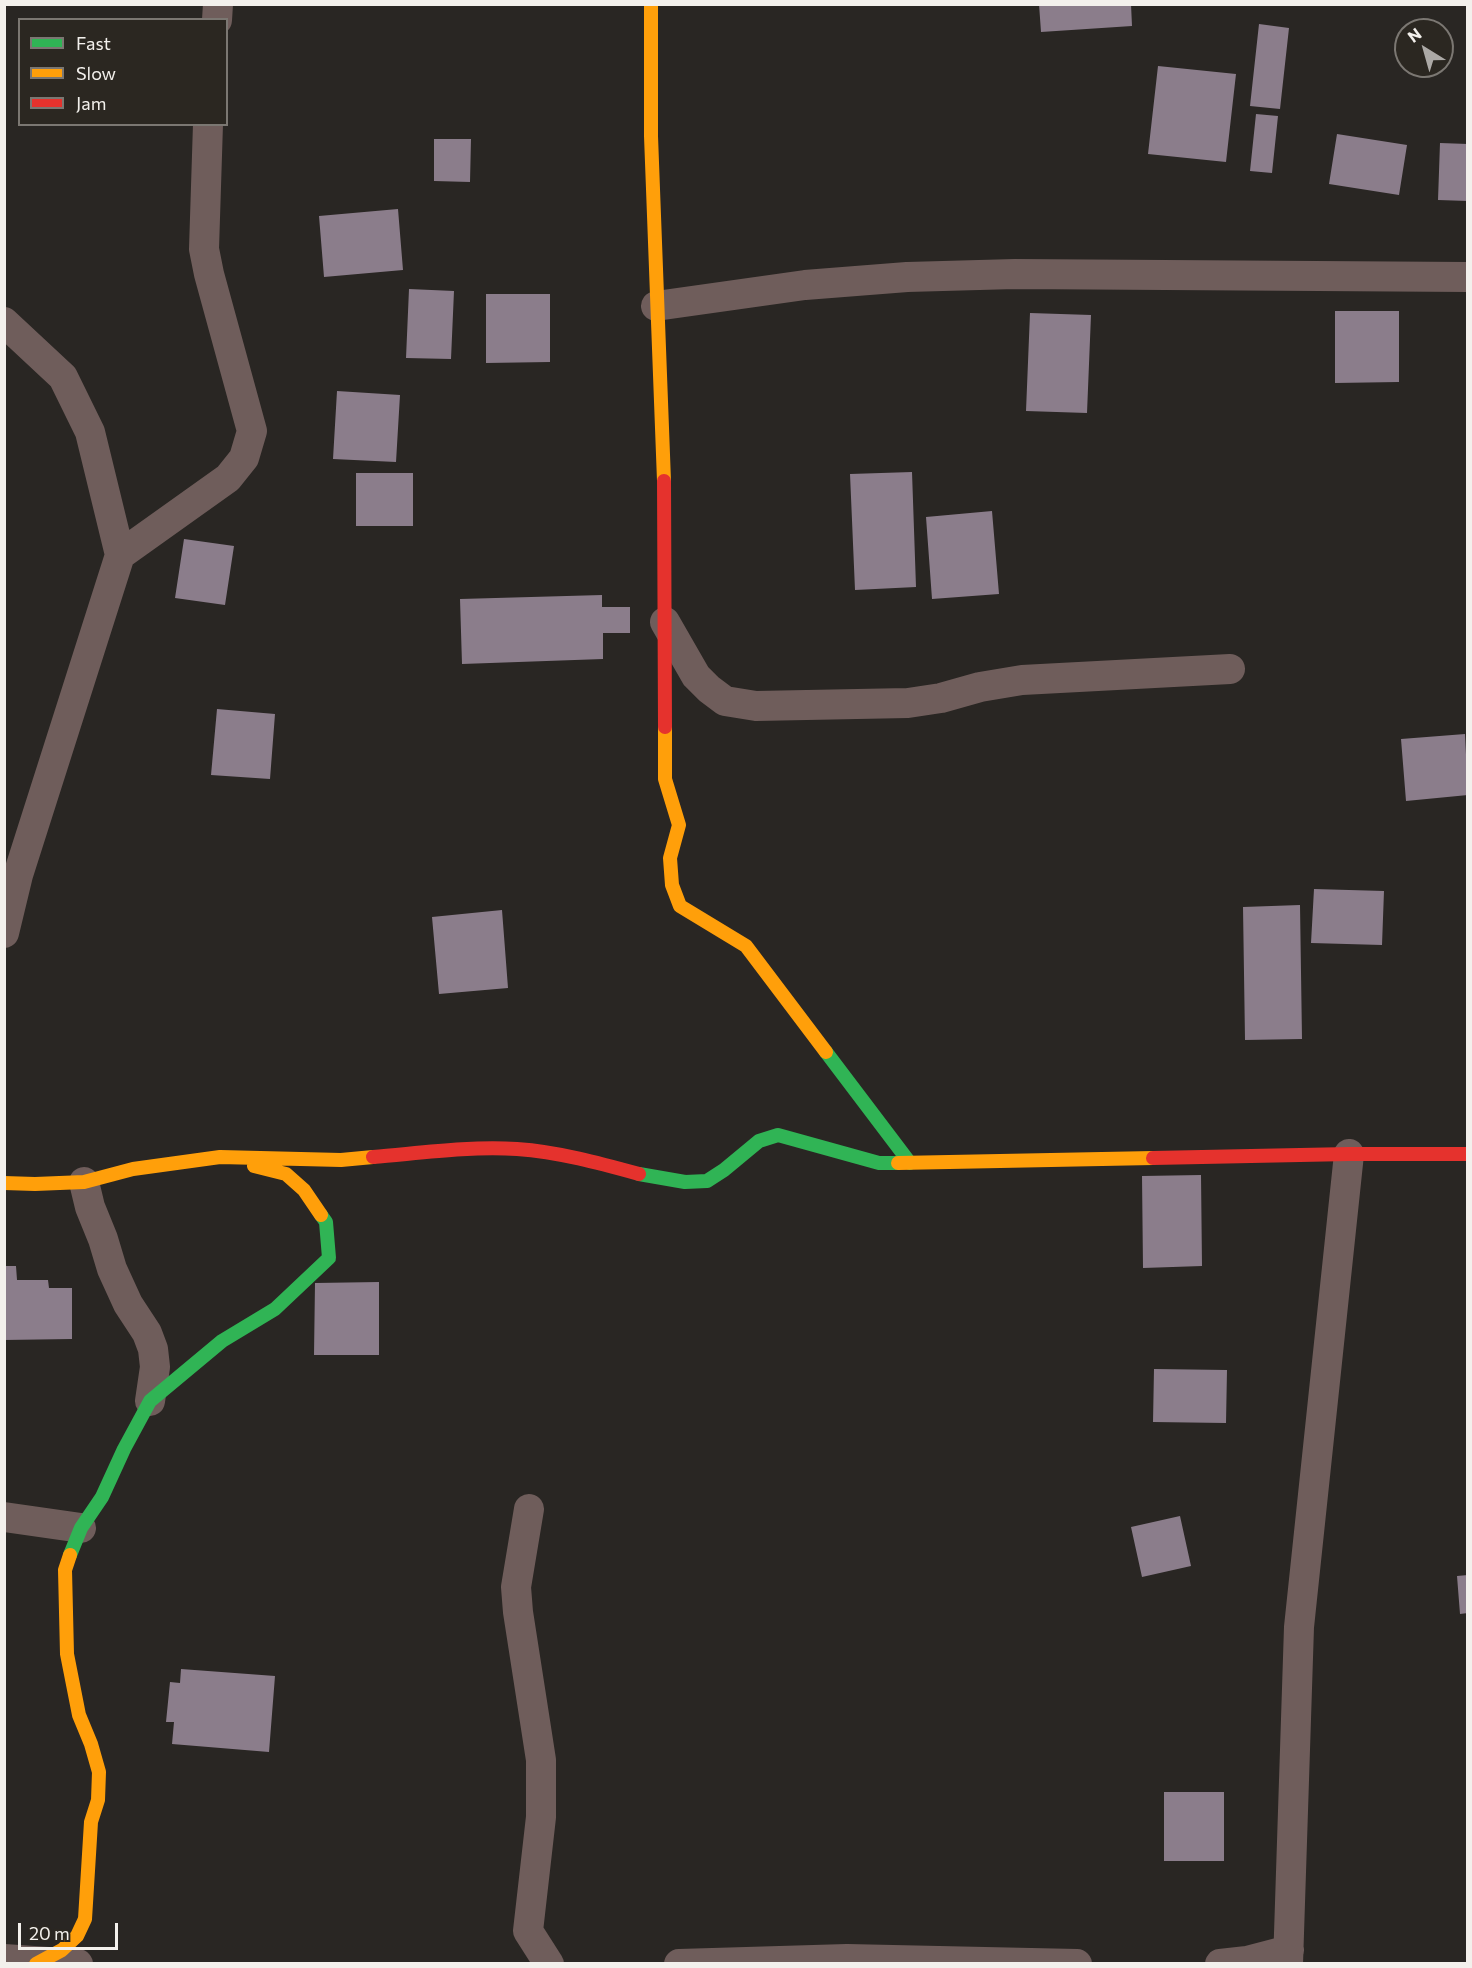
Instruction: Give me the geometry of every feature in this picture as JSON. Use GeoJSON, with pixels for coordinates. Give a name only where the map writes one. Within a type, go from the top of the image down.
{"type":"FeatureCollection","features":[{"type":"Feature","properties":{"kind":"street"},"geometry":{"type":"LineString","coordinates":[[651,4],[651,136],[664,476],[665,779],[679,825],[670,858],[672,885],[680,906],[746,946],[910,1163]]}},
{"type":"Feature","properties":{"kind":"street"},"geometry":{"type":"LineString","coordinates":[[120,555],[228,478],[244,458],[252,431],[204,249],[208,126]]}},
{"type":"Feature","properties":{"kind":"street"},"geometry":{"type":"LineString","coordinates":[[656,306],[805,285],[907,277],[1015,274],[1467,277]]}},
{"type":"Feature","properties":{"kind":"street"},"geometry":{"type":"LineString","coordinates":[[4,322],[63,377],[90,432],[120,555],[11,874],[4,933]]}},
{"type":"Feature","properties":{"kind":"street"},"geometry":{"type":"LineString","coordinates":[[665,622],[696,676],[709,689],[725,701],[756,706],[908,704],[980,687],[1022,680],[1230,669]]}},
{"type":"Feature","properties":{"kind":"street"},"geometry":{"type":"LineString","coordinates":[[4,1183],[84,1182],[133,1169],[220,1158],[340,1160],[459,1149],[517,1149],[576,1157],[655,1179],[685,1182],[707,1181],[759,1141],[778,1135],[879,1163],[1349,1154],[1467,1154]]}},
{"type":"Feature","properties":{"kind":"street"},"geometry":{"type":"LineString","coordinates":[[1220,1964],[1288,1957],[1299,1626],[1349,1154]]}},
{"type":"Feature","properties":{"kind":"street"},"geometry":{"type":"LineString","coordinates":[[150,1401],[222,1341],[275,1309],[329,1258],[326,1222],[304,1190],[286,1174],[220,1158]]}},
{"type":"Feature","properties":{"kind":"street"},"geometry":{"type":"LineString","coordinates":[[39,1963],[62,1950],[77,1936],[85,1918],[91,1822],[98,1800],[99,1772],[79,1715],[67,1654],[65,1570],[81,1528],[102,1497],[150,1401],[155,1367],[153,1349],[147,1333],[128,1304],[112,1269],[104,1239],[90,1207],[84,1182]]}},
{"type":"Feature","properties":{"kind":"street"},"geometry":{"type":"LineString","coordinates":[[529,1509],[516,1587],[541,1760],[541,1805],[528,1931],[549,1964]]}},
{"type":"Feature","properties":{"kind":"street"},"geometry":{"type":"LineString","coordinates":[[4,1517],[81,1528]]}},
{"type":"Feature","properties":{"kind":"street"},"geometry":{"type":"LineString","coordinates":[[4,1959],[78,1964]]}},
{"type":"Feature","properties":{"kind":"street"},"geometry":{"type":"LineString","coordinates":[[679,1964],[846,1959],[1077,1964]]}},
{"type":"Feature","properties":{"kind":"building"},"geometry":{"type":"Polygon","coordinates":[[[1039,4],[1131,4],[1132,26],[1041,32],[1039,4]]]}},
{"type":"Feature","properties":{"kind":"building"},"geometry":{"type":"Polygon","coordinates":[[[1259,24],[1289,28],[1280,109],[1250,106],[1259,24]]]}},
{"type":"Feature","properties":{"kind":"building"},"geometry":{"type":"Polygon","coordinates":[[[1158,66],[1236,74],[1226,162],[1148,154],[1158,66]]]}},
{"type":"Feature","properties":{"kind":"building"},"geometry":{"type":"Polygon","coordinates":[[[1256,114],[1278,116],[1272,173],[1250,171],[1256,114]]]}},
{"type":"Feature","properties":{"kind":"building"},"geometry":{"type":"Polygon","coordinates":[[[1337,134],[1407,145],[1399,195],[1329,184],[1337,134]]]}},
{"type":"Feature","properties":{"kind":"building"},"geometry":{"type":"Polygon","coordinates":[[[434,139],[471,139],[470,182],[434,181],[434,139]]]}},
{"type":"Feature","properties":{"kind":"building"},"geometry":{"type":"Polygon","coordinates":[[[1440,143],[1468,144],[1468,201],[1438,200],[1440,143]]]}},
{"type":"Feature","properties":{"kind":"building"},"geometry":{"type":"Polygon","coordinates":[[[398,209],[403,270],[324,277],[319,216],[398,209]]]}},
{"type":"Feature","properties":{"kind":"building"},"geometry":{"type":"Polygon","coordinates":[[[409,289],[454,291],[451,359],[406,358],[409,289]]]}},
{"type":"Feature","properties":{"kind":"building"},"geometry":{"type":"Polygon","coordinates":[[[486,294],[550,294],[550,362],[486,363],[486,294]]]}},
{"type":"Feature","properties":{"kind":"building"},"geometry":{"type":"Polygon","coordinates":[[[1335,311],[1399,311],[1399,382],[1335,383],[1335,311]]]}},
{"type":"Feature","properties":{"kind":"building"},"geometry":{"type":"Polygon","coordinates":[[[1030,313],[1091,315],[1087,413],[1026,411],[1030,313]]]}},
{"type":"Feature","properties":{"kind":"building"},"geometry":{"type":"Polygon","coordinates":[[[337,391],[400,395],[396,462],[333,459],[337,391]]]}},
{"type":"Feature","properties":{"kind":"building"},"geometry":{"type":"Polygon","coordinates":[[[912,472],[916,587],[855,590],[850,474],[912,472]]]}},
{"type":"Feature","properties":{"kind":"building"},"geometry":{"type":"Polygon","coordinates":[[[356,473],[413,473],[413,526],[356,526],[356,473]]]}},
{"type":"Feature","properties":{"kind":"building"},"geometry":{"type":"Polygon","coordinates":[[[992,511],[999,594],[932,599],[926,517],[992,511]]]}},
{"type":"Feature","properties":{"kind":"building"},"geometry":{"type":"Polygon","coordinates":[[[184,539],[234,546],[225,605],[175,598],[184,539]]]}},
{"type":"Feature","properties":{"kind":"building"},"geometry":{"type":"Polygon","coordinates":[[[602,595],[602,607],[630,607],[630,633],[603,633],[603,659],[462,664],[460,599],[602,595]]]}},
{"type":"Feature","properties":{"kind":"building"},"geometry":{"type":"Polygon","coordinates":[[[217,709],[275,714],[270,779],[211,775],[217,709]]]}},
{"type":"Feature","properties":{"kind":"building"},"geometry":{"type":"Polygon","coordinates":[[[1465,734],[1468,795],[1406,801],[1401,739],[1465,734]]]}},
{"type":"Feature","properties":{"kind":"building"},"geometry":{"type":"Polygon","coordinates":[[[1314,889],[1384,891],[1382,945],[1311,943],[1314,889]]]}},
{"type":"Feature","properties":{"kind":"building"},"geometry":{"type":"Polygon","coordinates":[[[1300,905],[1302,1039],[1245,1040],[1243,907],[1300,905]]]}},
{"type":"Feature","properties":{"kind":"building"},"geometry":{"type":"Polygon","coordinates":[[[502,910],[508,988],[439,994],[432,917],[502,910]]]}},
{"type":"Feature","properties":{"kind":"building"},"geometry":{"type":"Polygon","coordinates":[[[1201,1175],[1202,1266],[1143,1268],[1142,1176],[1201,1175]]]}},
{"type":"Feature","properties":{"kind":"building"},"geometry":{"type":"Polygon","coordinates":[[[4,1266],[16,1266],[17,1280],[48,1280],[49,1288],[72,1288],[72,1339],[4,1340],[4,1266]]]}},
{"type":"Feature","properties":{"kind":"building"},"geometry":{"type":"Polygon","coordinates":[[[379,1282],[379,1355],[314,1355],[315,1283],[379,1282]]]}},
{"type":"Feature","properties":{"kind":"building"},"geometry":{"type":"Polygon","coordinates":[[[1154,1369],[1227,1370],[1226,1423],[1153,1422],[1154,1369]]]}},
{"type":"Feature","properties":{"kind":"building"},"geometry":{"type":"Polygon","coordinates":[[[1180,1516],[1191,1566],[1142,1577],[1131,1527],[1180,1516]]]}},
{"type":"Feature","properties":{"kind":"building"},"geometry":{"type":"Polygon","coordinates":[[[1468,1575],[1468,1613],[1460,1614],[1457,1576],[1468,1575]]]}},
{"type":"Feature","properties":{"kind":"building"},"geometry":{"type":"Polygon","coordinates":[[[181,1669],[275,1676],[269,1752],[172,1744],[174,1722],[166,1722],[170,1682],[180,1683],[181,1669]]]}},
{"type":"Feature","properties":{"kind":"building"},"geometry":{"type":"Polygon","coordinates":[[[1164,1792],[1224,1792],[1224,1861],[1164,1861],[1164,1792]]]}},
{"type":"Feature","properties":{"kind":"traffic: fast"},"geometry":{"type":"LineString","coordinates":[[826,1052],[910,1163]]}},
{"type":"Feature","properties":{"kind":"traffic: fast"},"geometry":{"type":"LineString","coordinates":[[639,1174],[685,1182],[707,1181],[759,1141],[778,1135],[879,1163],[898,1163]]}},
{"type":"Feature","properties":{"kind":"traffic: fast"},"geometry":{"type":"LineString","coordinates":[[70,1555],[81,1528],[102,1497],[150,1401],[222,1341],[275,1309],[329,1258],[326,1222],[321,1215]]}},
{"type":"Feature","properties":{"kind":"traffic: slow"},"geometry":{"type":"LineString","coordinates":[[651,4],[651,136],[664,481]]}},
{"type":"Feature","properties":{"kind":"traffic: slow"},"geometry":{"type":"LineString","coordinates":[[665,727],[665,779],[679,825],[670,858],[672,885],[680,906],[746,946],[826,1052]]}},
{"type":"Feature","properties":{"kind":"traffic: slow"},"geometry":{"type":"LineString","coordinates":[[4,1183],[84,1182],[133,1169],[220,1157],[341,1160],[373,1157]]}},
{"type":"Feature","properties":{"kind":"traffic: slow"},"geometry":{"type":"LineString","coordinates":[[898,1163],[1153,1158]]}},
{"type":"Feature","properties":{"kind":"traffic: slow"},"geometry":{"type":"LineString","coordinates":[[254,1166],[286,1174],[304,1190],[321,1215]]}},
{"type":"Feature","properties":{"kind":"traffic: slow"},"geometry":{"type":"LineString","coordinates":[[36,1964],[62,1950],[77,1936],[85,1919],[91,1822],[98,1800],[99,1772],[79,1715],[67,1654],[65,1570],[70,1555]]}},
{"type":"Feature","properties":{"kind":"traffic: jam"},"geometry":{"type":"LineString","coordinates":[[664,481],[665,727]]}},
{"type":"Feature","properties":{"kind":"traffic: jam"},"geometry":{"type":"LineString","coordinates":[[373,1157],[463,1149],[533,1150],[564,1155],[639,1174]]}},
{"type":"Feature","properties":{"kind":"traffic: jam"},"geometry":{"type":"LineString","coordinates":[[1153,1158],[1468,1154]]}}]}
